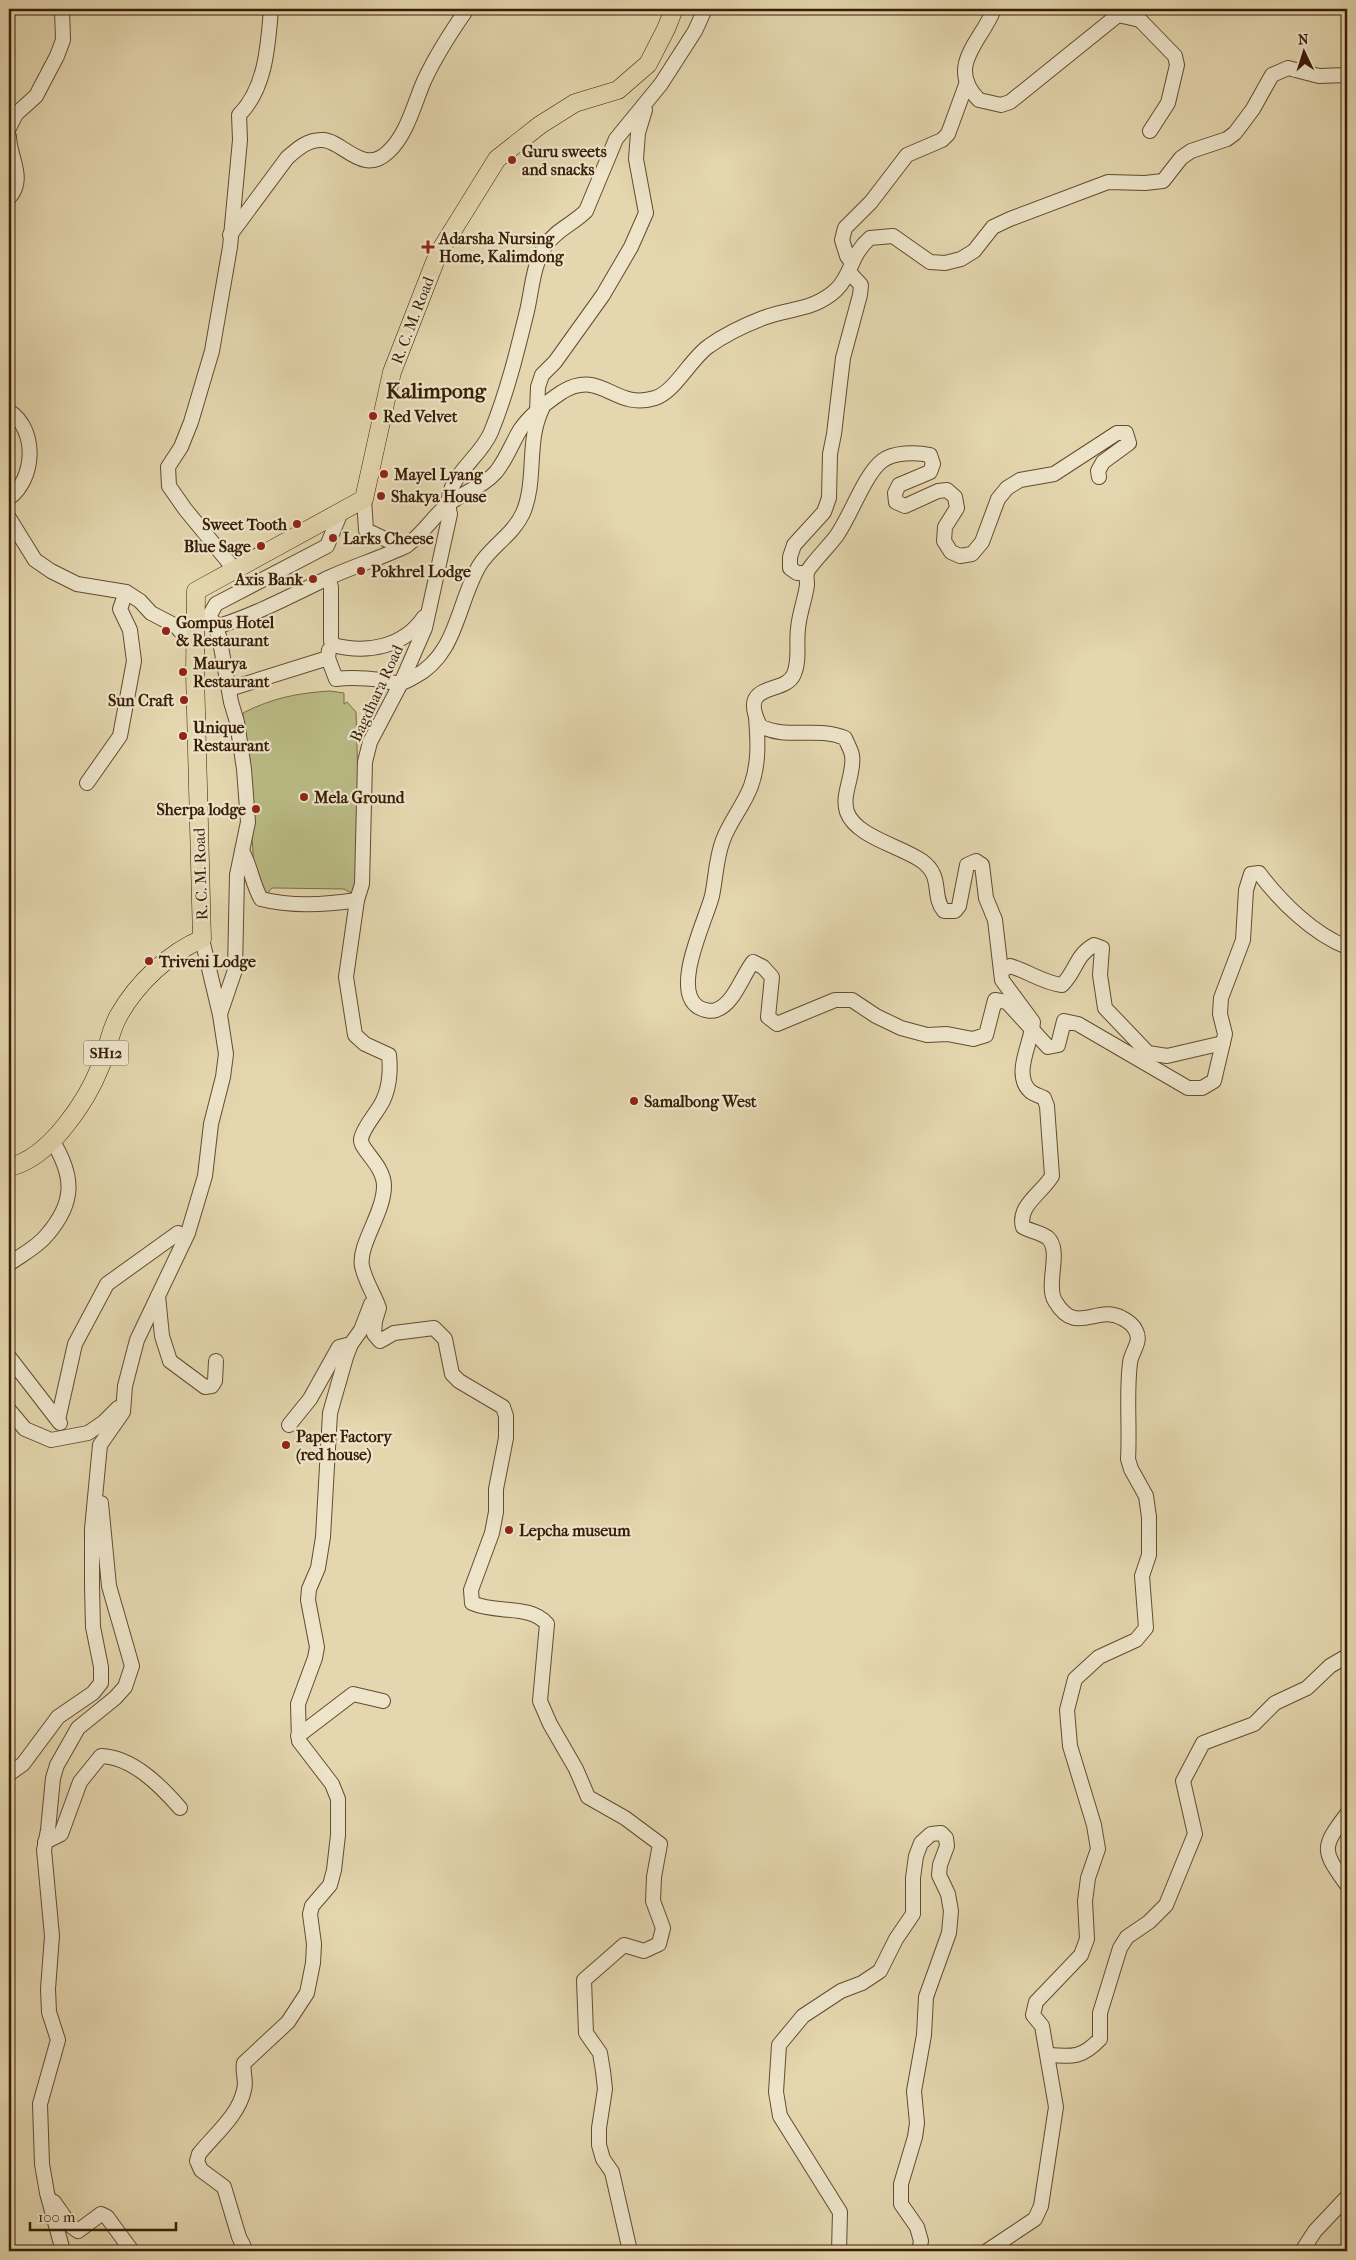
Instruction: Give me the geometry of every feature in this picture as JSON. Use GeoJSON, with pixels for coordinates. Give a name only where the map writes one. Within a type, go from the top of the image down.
{"type":"FeatureCollection","features":[{"type":"Feature","properties":{"kind":"main road","name":"R. C. M. Road"},"geometry":{"type":"LineString","coordinates":[[202,939],[202,623],[196,591],[364,499],[392,372],[438,254],[497,159],[540,125],[575,103],[618,90],[648,64],[674,9]]}},
{"type":"Feature","properties":{"kind":"main road","name":"SH12"},"geometry":{"type":"LineString","coordinates":[[9,1167],[30,1157],[52,1140],[69,1122],[89,1093],[102,1064],[118,1017],[126,1003],[174,953],[202,939]]}},
{"type":"Feature","properties":{"kind":"street"},"geometry":{"type":"LineString","coordinates":[[9,128],[16,114],[36,96],[57,56],[63,40],[62,9]]}},
{"type":"Feature","properties":{"kind":"street"},"geometry":{"type":"LineString","coordinates":[[235,570],[185,509],[169,486],[168,468],[181,446],[191,422],[212,351],[230,235],[240,140],[239,115],[252,103],[260,81],[266,58],[271,9]]}},
{"type":"Feature","properties":{"kind":"street"},"geometry":{"type":"LineString","coordinates":[[230,235],[287,158],[298,148],[310,141],[324,139],[361,159],[377,159],[388,152],[403,131],[424,80],[445,41],[467,9]]}},
{"type":"Feature","properties":{"kind":"street"},"geometry":{"type":"LineString","coordinates":[[448,505],[451,489],[461,471],[490,434],[507,387],[539,257],[555,233],[577,220],[586,211],[616,139],[648,103],[695,31],[705,9]]}},
{"type":"Feature","properties":{"kind":"street"},"geometry":{"type":"LineString","coordinates":[[806,573],[797,573],[790,568],[790,557],[794,546],[824,512],[829,498],[830,454],[843,358],[860,295],[860,285],[850,267],[842,240],[846,228],[871,202],[907,155],[942,140],[948,134],[967,82],[967,57],[994,9]]}},
{"type":"Feature","properties":{"kind":"street"},"geometry":{"type":"LineString","coordinates":[[967,82],[979,100],[1001,105],[1010,102],[1118,16],[1130,16],[1140,20],[1170,48],[1177,65],[1168,103],[1150,131]]}},
{"type":"Feature","properties":{"kind":"street"},"geometry":{"type":"LineString","coordinates":[[9,518],[35,560],[76,584],[126,592],[140,601],[151,613],[176,626],[180,631],[202,623],[219,626],[232,622],[282,601],[328,578],[406,546],[448,505],[483,484],[497,471],[520,430],[540,409],[578,384],[588,383],[621,398],[637,401],[657,398],[708,346],[764,318],[801,310],[824,299],[837,289],[862,245],[870,238],[893,236],[930,262],[945,263],[961,258],[974,252],[993,227],[1010,219],[1108,182],[1145,183],[1163,181],[1181,158],[1191,152],[1227,139],[1235,133],[1253,109],[1272,74],[1288,68],[1319,76],[1347,75]]}},
{"type":"Feature","properties":{"kind":"street"},"geometry":{"type":"LineString","coordinates":[[328,578],[331,587],[331,641],[328,658],[336,679],[357,677],[401,684],[426,671],[448,645],[480,564],[502,542],[522,514],[530,483],[534,433],[540,409],[538,387],[542,375],[555,362],[603,295],[631,247],[646,213],[636,158],[640,122],[648,103]]}},
{"type":"Feature","properties":{"kind":"street"},"geometry":{"type":"LineString","coordinates":[[9,137],[9,146],[18,172],[16,190],[9,198]]}},
{"type":"Feature","properties":{"kind":"street"},"geometry":{"type":"LineString","coordinates":[[9,411],[24,426],[29,465],[26,479],[17,492],[9,498]]}},
{"type":"Feature","properties":{"kind":"street"},"geometry":{"type":"LineString","coordinates":[[1099,477],[1098,471],[1103,462],[1129,443],[1126,433],[1116,432],[1054,474],[1027,478],[1008,488],[998,499],[982,542],[972,554],[960,556],[951,552],[944,541],[945,527],[956,508],[955,497],[948,490],[938,491],[905,506],[896,502],[895,493],[899,485],[930,472],[933,464],[930,455],[919,453],[884,459],[874,468],[842,528],[806,573],[807,585],[798,630],[797,665],[793,677],[785,684],[761,692],[756,698],[754,708],[757,763],[751,787],[723,840],[714,870],[712,894],[694,946],[689,975],[689,993],[694,1004],[703,1010],[717,1010],[730,999],[753,962],[763,967],[772,977],[768,1017],[777,1024],[835,1000],[852,1000],[876,1016],[901,1028],[927,1036],[947,1034],[973,1039],[986,1035],[995,1000],[1006,1002],[1048,1047],[1058,1045],[1064,1021],[1078,1024],[1188,1088],[1202,1088],[1214,1081],[1225,1034],[1220,1014],[1222,998],[1243,940],[1246,890],[1251,874],[1260,873],[1271,888],[1317,929],[1347,946]]}},
{"type":"Feature","properties":{"kind":"street"},"geometry":{"type":"LineString","coordinates":[[364,499],[366,530],[391,542],[406,546]]}},
{"type":"Feature","properties":{"kind":"street","name":"Bagdhara Road"},"geometry":{"type":"LineString","coordinates":[[372,1291],[362,1265],[364,1246],[382,1203],[384,1184],[377,1163],[362,1148],[361,1140],[368,1124],[382,1104],[391,1073],[389,1055],[365,1044],[355,1035],[346,977],[357,900],[362,884],[365,762],[370,742],[401,684],[425,628],[450,514],[448,505]]}},
{"type":"Feature","properties":{"kind":"street"},"geometry":{"type":"LineString","coordinates":[[202,623],[216,604],[327,546],[340,512]]}},
{"type":"Feature","properties":{"kind":"street"},"geometry":{"type":"LineString","coordinates":[[87,783],[120,736],[134,661],[130,630],[120,609],[126,592]]}},
{"type":"Feature","properties":{"kind":"street"},"geometry":{"type":"LineString","coordinates":[[331,641],[333,645],[349,649],[395,643],[414,631],[430,608]]}},
{"type":"Feature","properties":{"kind":"street"},"geometry":{"type":"LineString","coordinates":[[202,623],[220,636],[237,722],[244,769],[248,822],[237,875],[235,970],[220,1015]]}},
{"type":"Feature","properties":{"kind":"street"},"geometry":{"type":"LineString","coordinates":[[229,689],[328,658]]}},
{"type":"Feature","properties":{"kind":"street"},"geometry":{"type":"LineString","coordinates":[[756,718],[760,726],[770,731],[834,734],[845,738],[852,756],[846,800],[847,812],[853,822],[864,831],[905,851],[932,869],[937,880],[940,906],[944,911],[955,911],[960,906],[967,865],[976,861],[982,865],[986,898],[995,920],[1002,980],[1034,1022],[1023,1062],[1024,1082],[1030,1091],[1044,1098],[1047,1106],[1052,1176],[1046,1186],[1024,1209],[1021,1219],[1024,1227],[1048,1238],[1054,1255],[1051,1289],[1054,1300],[1061,1310],[1070,1318],[1081,1320],[1106,1314],[1117,1315],[1131,1323],[1137,1332],[1138,1343],[1130,1361],[1128,1459],[1131,1469],[1146,1496],[1149,1518],[1149,1555],[1142,1576],[1146,1628],[1136,1640],[1099,1657],[1075,1679],[1067,1710],[1070,1746],[1094,1825],[1098,1849],[1088,1878],[1084,1901],[1087,1939],[1076,1961],[1036,2002],[1033,2015],[1042,2026],[1056,2107],[1041,2206],[1035,2219],[988,2250]]}},
{"type":"Feature","properties":{"kind":"street"},"geometry":{"type":"LineString","coordinates":[[242,851],[250,865],[254,887],[261,899],[276,903],[300,904],[332,904],[357,900]]}},
{"type":"Feature","properties":{"kind":"street"},"geometry":{"type":"LineString","coordinates":[[9,1774],[23,1764],[58,1717],[93,1693],[101,1683],[102,1667],[96,1646],[93,1617],[92,1529],[100,1445],[123,1412],[126,1386],[137,1340],[188,1233],[204,1176],[208,1138],[223,1077],[226,1054],[220,1015],[202,939]]}},
{"type":"Feature","properties":{"kind":"street"},"geometry":{"type":"LineString","coordinates":[[1001,970],[1010,966],[1026,971],[1049,984],[1062,985],[1069,978],[1082,952],[1094,945],[1102,948],[1100,975],[1105,1008],[1148,1053],[1167,1056],[1223,1042]]}},
{"type":"Feature","properties":{"kind":"street"},"geometry":{"type":"LineString","coordinates":[[9,1264],[46,1236],[64,1207],[70,1185],[65,1162],[52,1140]]}},
{"type":"Feature","properties":{"kind":"street"},"geometry":{"type":"LineString","coordinates":[[58,1420],[75,1344],[107,1284],[178,1233]]}},
{"type":"Feature","properties":{"kind":"street"},"geometry":{"type":"LineString","coordinates":[[246,2251],[236,2230],[224,2187],[201,2170],[197,2161],[199,2154],[230,2118],[240,2102],[244,2091],[242,2070],[244,2064],[288,2022],[306,1993],[313,1963],[314,1944],[310,1914],[312,1906],[330,1885],[334,1870],[338,1799],[332,1784],[306,1751],[298,1736],[298,1704],[315,1658],[317,1647],[308,1600],[318,1568],[323,1537],[328,1424],[351,1344],[368,1315],[372,1291]]}},
{"type":"Feature","properties":{"kind":"street"},"geometry":{"type":"LineString","coordinates":[[372,1291],[380,1308],[375,1321],[374,1334],[380,1341],[394,1333],[434,1328],[445,1339],[452,1374],[459,1381],[503,1407],[506,1416],[506,1438],[496,1489],[496,1512],[492,1533],[471,1590],[472,1603],[481,1607],[524,1612],[540,1616],[547,1624],[540,1700],[550,1724],[576,1770],[588,1797],[625,1818],[660,1844],[654,1877],[653,1901],[663,1928],[659,1944],[644,1951],[624,1945],[584,1980],[586,2033],[600,2053],[605,2089],[599,2145],[603,2159],[612,2172],[630,2251]]}},
{"type":"Feature","properties":{"kind":"street"},"geometry":{"type":"LineString","coordinates":[[158,1296],[163,1342],[170,1361],[205,1387],[212,1386],[215,1381],[216,1361]]}},
{"type":"Feature","properties":{"kind":"street"},"geometry":{"type":"LineString","coordinates":[[289,1425],[310,1399],[339,1347],[351,1344]]}},
{"type":"Feature","properties":{"kind":"street"},"geometry":{"type":"LineString","coordinates":[[9,1357],[58,1420],[68,1436]]}},
{"type":"Feature","properties":{"kind":"street"},"geometry":{"type":"LineString","coordinates":[[9,1410],[25,1429],[51,1440],[88,1433],[104,1422],[125,1396]]}},
{"type":"Feature","properties":{"kind":"street"},"geometry":{"type":"LineString","coordinates":[[64,2251],[47,2194],[42,2164],[43,2137],[40,2104],[58,2040],[49,2012],[48,1989],[52,1936],[49,1888],[44,1866],[45,1842],[53,1778],[57,1765],[78,1728],[116,1698],[125,1687],[132,1666],[109,1586],[97,1470]]}},
{"type":"Feature","properties":{"kind":"street"},"geometry":{"type":"LineString","coordinates":[[1048,2055],[1069,2057],[1087,2053],[1100,2039],[1100,2013],[1120,1948],[1127,1937],[1149,1922],[1166,1905],[1174,1890],[1195,1834],[1183,1781],[1203,1743],[1254,1724],[1275,1703],[1306,1688],[1330,1666],[1347,1656]]}},
{"type":"Feature","properties":{"kind":"street"},"geometry":{"type":"LineString","coordinates":[[298,1736],[353,1694],[383,1701]]}},
{"type":"Feature","properties":{"kind":"street"},"geometry":{"type":"LineString","coordinates":[[45,1842],[61,1834],[80,1782],[100,1756],[114,1756],[158,1783],[180,1808]]}},
{"type":"Feature","properties":{"kind":"street"},"geometry":{"type":"LineString","coordinates":[[1347,1814],[1333,1832],[1328,1844],[1330,1862],[1347,1884]]}},
{"type":"Feature","properties":{"kind":"street"},"geometry":{"type":"LineString","coordinates":[[839,2251],[840,2212],[780,2116],[776,2092],[779,2045],[803,2016],[841,1992],[862,1984],[880,1970],[888,1959],[896,1939],[913,1914],[916,1856],[921,1843],[931,1834],[941,1833],[946,1838],[947,1846],[940,1865],[939,1875],[948,1894],[951,1911],[949,1933],[926,1997],[924,2036],[914,2091],[915,2137],[900,2184],[901,2204],[917,2227],[921,2241],[919,2251]]}},
{"type":"Feature","properties":{"kind":"street"},"geometry":{"type":"LineString","coordinates":[[47,2194],[71,2226],[78,2231],[101,2214],[107,2217],[132,2251]]}},
{"type":"Feature","properties":{"kind":"street"},"geometry":{"type":"LineString","coordinates":[[1302,2251],[1315,2231],[1347,2197]]}},
{"type":"Feature","properties":{"kind":"street"},"geometry":{"type":"LineString","coordinates":[[988,2250],[1004,2251]]}},
{"type":"Feature","properties":{"kind":"green space","name":"Mela Ground"},"geometry":{"type":"Polygon","coordinates":[[[330,691],[344,693],[344,704],[347,702],[356,712],[361,884],[355,895],[344,889],[272,888],[266,895],[255,880],[243,713],[285,697],[330,691]]]}},
{"type":"Feature","properties":{"kind":"place","name":"Guru sweets and snacks"},"geometry":{"type":"Point","coordinates":[512,160]}},
{"type":"Feature","properties":{"kind":"place","name":"Adarsha Nursing Home, Kalimdong"},"geometry":{"type":"Point","coordinates":[428,247]}},
{"type":"Feature","properties":{"kind":"place","name":"Red Velvet"},"geometry":{"type":"Point","coordinates":[373,416]}},
{"type":"Feature","properties":{"kind":"place","name":"Mayel Lyang"},"geometry":{"type":"Point","coordinates":[384,474]}},
{"type":"Feature","properties":{"kind":"place","name":"Shakya House"},"geometry":{"type":"Point","coordinates":[381,496]}},
{"type":"Feature","properties":{"kind":"place","name":"Sweet Tooth"},"geometry":{"type":"Point","coordinates":[297,524]}},
{"type":"Feature","properties":{"kind":"place","name":"Larks Cheese"},"geometry":{"type":"Point","coordinates":[333,538]}},
{"type":"Feature","properties":{"kind":"place","name":"Blue Sage"},"geometry":{"type":"Point","coordinates":[261,546]}},
{"type":"Feature","properties":{"kind":"place","name":"Pokhrel Lodge"},"geometry":{"type":"Point","coordinates":[361,571]}},
{"type":"Feature","properties":{"kind":"place","name":"Axis Bank"},"geometry":{"type":"Point","coordinates":[313,579]}},
{"type":"Feature","properties":{"kind":"place","name":"Gompus Hotel & Restaurant"},"geometry":{"type":"Point","coordinates":[166,631]}},
{"type":"Feature","properties":{"kind":"place","name":"Maurya Restaurant"},"geometry":{"type":"Point","coordinates":[183,672]}},
{"type":"Feature","properties":{"kind":"place","name":"Sun Craft"},"geometry":{"type":"Point","coordinates":[184,700]}},
{"type":"Feature","properties":{"kind":"place","name":"Unique Restaurant"},"geometry":{"type":"Point","coordinates":[183,736]}},
{"type":"Feature","properties":{"kind":"place","name":"Mela Ground"},"geometry":{"type":"Point","coordinates":[304,797]}},
{"type":"Feature","properties":{"kind":"place","name":"Sherpa lodge"},"geometry":{"type":"Point","coordinates":[256,809]}},
{"type":"Feature","properties":{"kind":"place","name":"Triveni Lodge"},"geometry":{"type":"Point","coordinates":[149,961]}},
{"type":"Feature","properties":{"kind":"place","name":"Samalbong West"},"geometry":{"type":"Point","coordinates":[634,1101]}},
{"type":"Feature","properties":{"kind":"place","name":"Paper Factory (red house)"},"geometry":{"type":"Point","coordinates":[286,1445]}},
{"type":"Feature","properties":{"kind":"place","name":"Lepcha museum"},"geometry":{"type":"Point","coordinates":[509,1530]}},
{"type":"Feature","properties":{"kind":"district","name":"Kalimpong"},"geometry":{"type":"Point","coordinates":[436,391]}}]}
